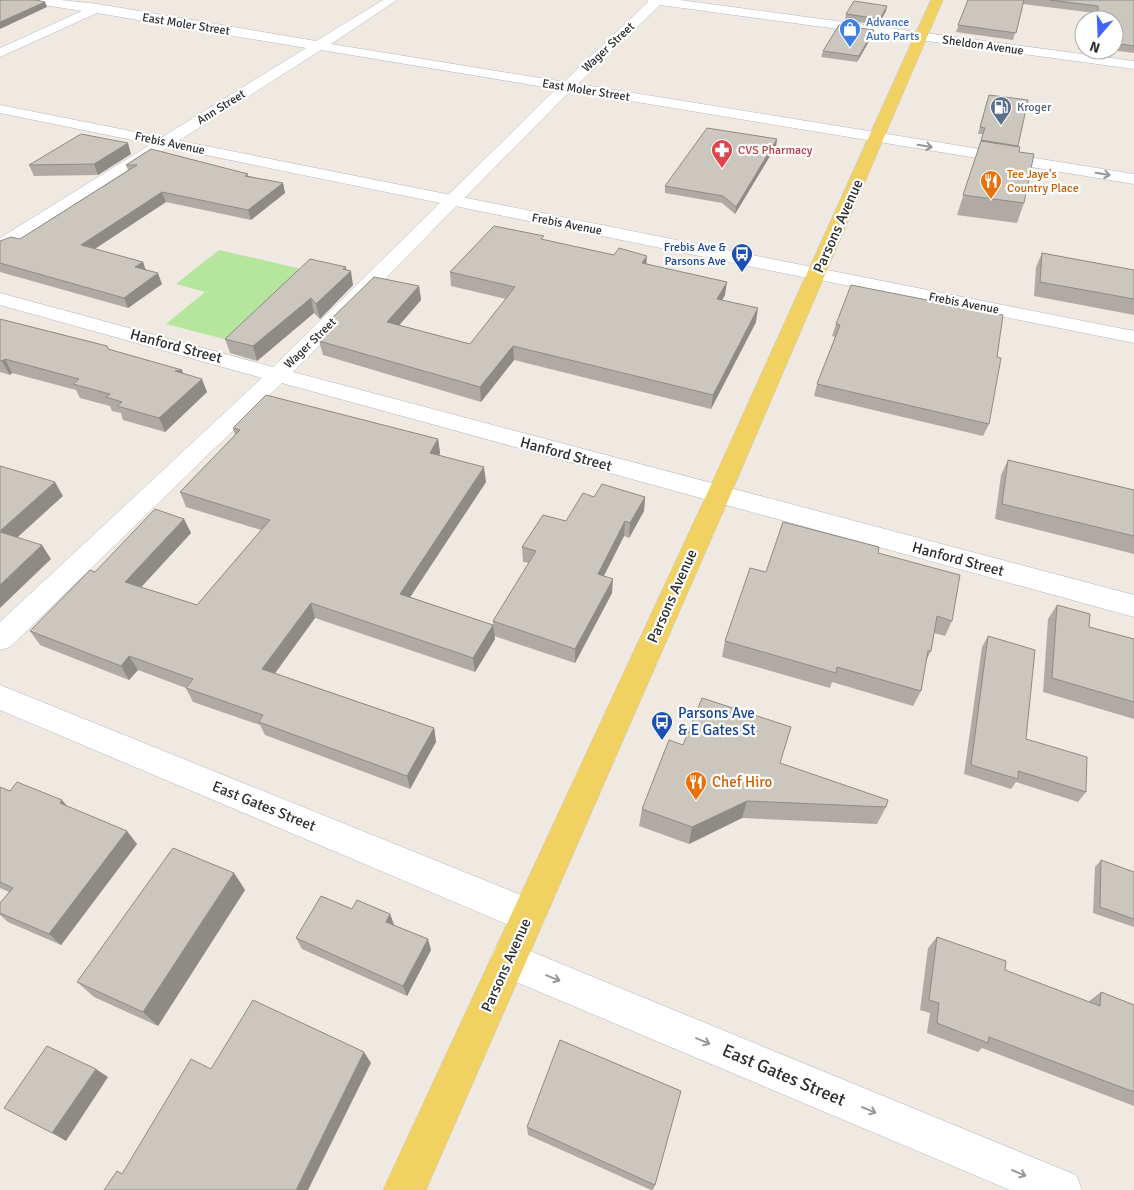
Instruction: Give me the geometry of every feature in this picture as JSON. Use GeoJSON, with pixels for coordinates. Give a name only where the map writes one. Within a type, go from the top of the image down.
{"type":"FeatureCollection","features":[{"type":"Feature","properties":{"kind":"main road","name":"Parsons Avenue"},"geometry":{"type":"LineString","coordinates":[[404,1190],[718,496],[937,0]]}},
{"type":"Feature","properties":{"kind":"street","name":"East Moler Street"},"geometry":{"type":"LineString","coordinates":[[38,0],[1134,179]]}},
{"type":"Feature","properties":{"kind":"street"},"geometry":{"type":"LineString","coordinates":[[0,53],[115,0]]}},
{"type":"Feature","properties":{"kind":"street","name":"Ann Street"},"geometry":{"type":"LineString","coordinates":[[0,246],[391,0]]}},
{"type":"Feature","properties":{"kind":"street","name":"Sheldon Avenue"},"geometry":{"type":"LineString","coordinates":[[653,0],[1134,65]]}},
{"type":"Feature","properties":{"kind":"street","name":"Wager Street"},"geometry":{"type":"LineString","coordinates":[[0,639],[278,374],[566,87],[658,0]]}},
{"type":"Feature","properties":{"kind":"street","name":"Frebis Avenue"},"geometry":{"type":"LineString","coordinates":[[0,109],[1134,337]]}},
{"type":"Feature","properties":{"kind":"street","name":"Hanford Street"},"geometry":{"type":"LineString","coordinates":[[0,299],[718,496],[1134,606]]}},
{"type":"Feature","properties":{"kind":"street","name":"East Gates Street"},"geometry":{"type":"LineString","coordinates":[[0,697],[528,915]]}},
{"type":"Feature","properties":{"kind":"street","name":"East Gates Street"},"geometry":{"type":"LineString","coordinates":[[508,960],[1061,1190]]}},
{"type":"Feature","properties":{"kind":"green space"},"geometry":{"type":"Polygon","coordinates":[[[219,250],[314,272],[236,342],[166,324],[205,292],[176,284],[219,250]]]}},
{"type":"Feature","properties":{"kind":"building"},"geometry":{"type":"Polygon","coordinates":[[[0,0],[36,0],[45,2],[0,22],[0,0]]]}},
{"type":"Feature","properties":{"kind":"building"},"geometry":{"type":"Polygon","coordinates":[[[968,0],[1024,0],[1016,33],[958,25],[968,0]]]}},
{"type":"Feature","properties":{"kind":"building"},"geometry":{"type":"Polygon","coordinates":[[[1050,0],[1134,0],[1134,46],[1124,44],[1124,10],[1098,10],[1098,6],[1050,0]]]}},
{"type":"Feature","properties":{"kind":"building"},"geometry":{"type":"Polygon","coordinates":[[[854,1],[887,6],[880,19],[846,14],[854,1]]]}},
{"type":"Feature","properties":{"kind":"building"},"geometry":{"type":"Polygon","coordinates":[[[839,25],[874,30],[859,56],[823,51],[839,25]]]}},
{"type":"Feature","properties":{"kind":"building","name":"Kroger"},"geometry":{"type":"Polygon","coordinates":[[[989,95],[1028,100],[1018,146],[981,140],[985,128],[980,127],[989,95]]]}},
{"type":"Feature","properties":{"kind":"building","name":"CVS Pharmacy"},"geometry":{"type":"Polygon","coordinates":[[[707,128],[777,139],[736,207],[723,196],[665,186],[707,128]]]}},
{"type":"Feature","properties":{"kind":"building"},"geometry":{"type":"Polygon","coordinates":[[[81,134],[128,143],[94,164],[29,165],[81,134]]]}},
{"type":"Feature","properties":{"kind":"building"},"geometry":{"type":"Polygon","coordinates":[[[981,141],[1020,147],[1019,152],[1034,154],[1024,203],[963,195],[981,141]]]}},
{"type":"Feature","properties":{"kind":"building"},"geometry":{"type":"Polygon","coordinates":[[[151,149],[248,174],[245,176],[283,183],[248,210],[162,192],[81,245],[143,262],[135,267],[158,273],[124,298],[0,263],[0,241],[11,237],[20,239],[137,165],[126,165],[151,149]]]}},
{"type":"Feature","properties":{"kind":"building"},"geometry":{"type":"Polygon","coordinates":[[[494,226],[544,236],[541,239],[614,255],[619,248],[647,256],[642,263],[727,282],[717,299],[758,308],[713,395],[513,346],[480,387],[319,341],[335,325],[330,320],[374,277],[419,286],[387,322],[470,344],[515,287],[450,272],[494,226]]]}},
{"type":"Feature","properties":{"kind":"building"},"geometry":{"type":"Polygon","coordinates":[[[1042,253],[1134,270],[1134,299],[1040,282],[1042,253]]]}},
{"type":"Feature","properties":{"kind":"building"},"geometry":{"type":"Polygon","coordinates":[[[310,259],[346,267],[343,269],[351,271],[316,304],[311,298],[253,346],[225,339],[310,259]]]}},
{"type":"Feature","properties":{"kind":"building"},"geometry":{"type":"Polygon","coordinates":[[[851,285],[1003,315],[997,357],[1001,358],[989,424],[817,384],[840,325],[836,324],[851,285]]]}},
{"type":"Feature","properties":{"kind":"building"},"geometry":{"type":"Polygon","coordinates":[[[0,319],[107,346],[108,349],[182,370],[175,371],[202,379],[159,418],[117,406],[122,402],[106,397],[110,394],[73,384],[79,379],[5,359],[0,360],[0,319]]]}},
{"type":"Feature","properties":{"kind":"building"},"geometry":{"type":"Polygon","coordinates":[[[266,395],[438,439],[430,453],[484,467],[400,594],[493,625],[473,658],[311,603],[262,669],[434,728],[407,776],[259,722],[263,715],[186,688],[193,679],[129,656],[121,666],[30,631],[90,570],[95,572],[155,509],[184,519],[125,582],[197,605],[270,520],[180,492],[240,430],[233,428],[266,395]]]}},
{"type":"Feature","properties":{"kind":"building"},"geometry":{"type":"Polygon","coordinates":[[[1008,460],[1134,490],[1134,536],[1002,504],[1008,460]]]}},
{"type":"Feature","properties":{"kind":"building"},"geometry":{"type":"Polygon","coordinates":[[[0,466],[55,482],[0,531],[0,466]]]}},
{"type":"Feature","properties":{"kind":"building"},"geometry":{"type":"Polygon","coordinates":[[[602,484],[645,497],[630,523],[625,521],[598,574],[613,579],[575,649],[493,621],[536,551],[522,547],[543,515],[566,521],[583,493],[594,497],[602,484]]]}},
{"type":"Feature","properties":{"kind":"building"},"geometry":{"type":"Polygon","coordinates":[[[783,522],[879,547],[878,553],[960,575],[952,621],[937,616],[921,691],[837,667],[836,673],[725,641],[750,568],[766,572],[783,522]]]}},
{"type":"Feature","properties":{"kind":"building"},"geometry":{"type":"Polygon","coordinates":[[[0,532],[42,545],[0,585],[0,532]]]}},
{"type":"Feature","properties":{"kind":"building"},"geometry":{"type":"Polygon","coordinates":[[[1057,605],[1090,614],[1089,627],[1134,639],[1134,702],[1052,678],[1057,605]]]}},
{"type":"Feature","properties":{"kind":"building"},"geometry":{"type":"Polygon","coordinates":[[[988,636],[1035,650],[1026,739],[1087,757],[1086,792],[1018,771],[1018,779],[971,765],[988,636]]]}},
{"type":"Feature","properties":{"kind":"building"},"geometry":{"type":"Polygon","coordinates":[[[702,698],[791,727],[780,763],[888,800],[886,807],[747,801],[692,827],[642,809],[669,740],[683,745],[702,698]]]}},
{"type":"Feature","properties":{"kind":"building"},"geometry":{"type":"Polygon","coordinates":[[[17,782],[62,800],[60,803],[127,831],[49,934],[0,913],[0,903],[13,888],[0,882],[0,787],[10,791],[17,782]]]}},
{"type":"Feature","properties":{"kind":"building"},"geometry":{"type":"Polygon","coordinates":[[[173,848],[234,873],[143,1012],[77,982],[173,848]]]}},
{"type":"Feature","properties":{"kind":"building"},"geometry":{"type":"Polygon","coordinates":[[[1101,860],[1134,872],[1134,919],[1100,907],[1101,860]]]}},
{"type":"Feature","properties":{"kind":"building"},"geometry":{"type":"Polygon","coordinates":[[[321,896],[352,909],[357,900],[390,914],[386,922],[428,939],[403,986],[296,938],[321,896]]]}},
{"type":"Feature","properties":{"kind":"building"},"geometry":{"type":"Polygon","coordinates":[[[937,937],[1006,961],[1005,970],[1100,1006],[1101,992],[1134,1005],[1134,1092],[989,1037],[988,1043],[937,1023],[939,1003],[929,1000],[937,937]]]}},
{"type":"Feature","properties":{"kind":"building"},"geometry":{"type":"Polygon","coordinates":[[[253,1000],[364,1052],[296,1190],[104,1190],[117,1171],[122,1174],[191,1059],[211,1069],[253,1000]]]}},
{"type":"Feature","properties":{"kind":"building"},"geometry":{"type":"Polygon","coordinates":[[[560,1040],[681,1091],[655,1185],[527,1127],[560,1040]]]}},
{"type":"Feature","properties":{"kind":"building"},"geometry":{"type":"Polygon","coordinates":[[[47,1046],[96,1069],[52,1133],[4,1108],[47,1046]]]}},
{"type":"Feature","properties":{"kind":"place","name":"Advance Auto Parts"},"geometry":{"type":"Point","coordinates":[850,48]}},
{"type":"Feature","properties":{"kind":"place","name":"Kroger"},"geometry":{"type":"Point","coordinates":[1001,126]}},
{"type":"Feature","properties":{"kind":"place","name":"CVS Pharmacy"},"geometry":{"type":"Point","coordinates":[722,169]}},
{"type":"Feature","properties":{"kind":"place","name":"Tee Jaye's Country Place"},"geometry":{"type":"Point","coordinates":[991,200]}},
{"type":"Feature","properties":{"kind":"place","name":"Frebis Ave & Parsons Ave"},"geometry":{"type":"Point","coordinates":[742,273]}},
{"type":"Feature","properties":{"kind":"place","name":"Parsons Ave & E Gates St"},"geometry":{"type":"Point","coordinates":[662,741]}},
{"type":"Feature","properties":{"kind":"place","name":"Chef Hiro"},"geometry":{"type":"Point","coordinates":[696,801]}}]}
